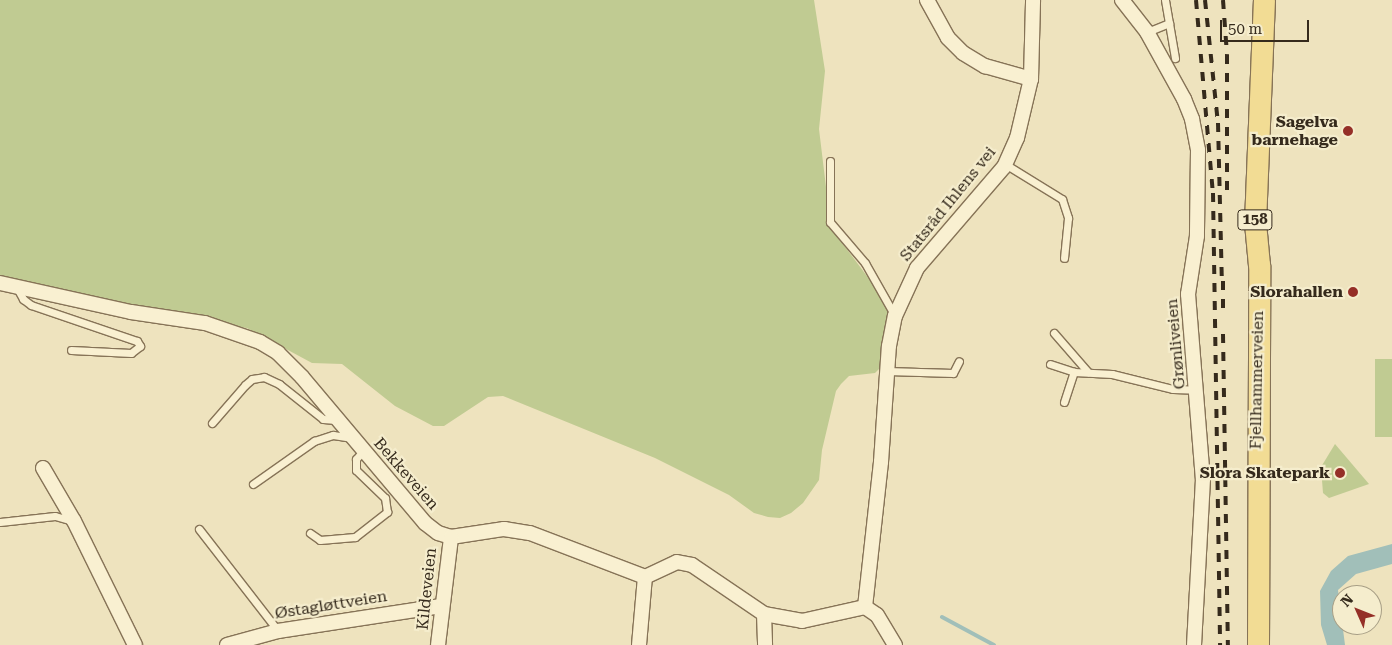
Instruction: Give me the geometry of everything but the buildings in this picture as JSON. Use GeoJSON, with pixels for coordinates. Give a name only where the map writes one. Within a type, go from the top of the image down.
{"type":"FeatureCollection","features":[{"type":"Feature","properties":{"kind":"main road","name":"Fjellhammerveien"},"geometry":{"type":"LineString","coordinates":[[1258,645],[1259,265],[1255,223],[1257,104],[1262,58],[1264,0]]}},
{"type":"Feature","properties":{"kind":"street"},"geometry":{"type":"LineString","coordinates":[[927,0],[948,38],[963,54],[985,66],[1032,79]]}},
{"type":"Feature","properties":{"kind":"street","name":"Statsråd Ihlens vei"},"geometry":{"type":"LineString","coordinates":[[865,606],[887,371],[895,316],[906,287],[925,257],[1005,164],[1024,120],[1032,79],[1034,0]]}},
{"type":"Feature","properties":{"kind":"street","name":"Grønliveien"},"geometry":{"type":"LineString","coordinates":[[1122,0],[1146,32],[1184,99],[1196,134],[1197,236],[1188,294],[1203,479],[1194,645]]}},
{"type":"Feature","properties":{"kind":"street","name":"Bekkeveien"},"geometry":{"type":"LineString","coordinates":[[0,283],[131,312],[205,323],[251,338],[278,353],[302,377],[351,438],[425,523],[450,538]]}},
{"type":"Feature","properties":{"kind":"street"},"geometry":{"type":"LineString","coordinates":[[42,468],[74,521],[135,645]]}},
{"type":"Feature","properties":{"kind":"street"},"geometry":{"type":"LineString","coordinates":[[450,538],[504,529],[530,533],[645,577],[677,562],[692,565],[764,614],[802,621],[865,606],[877,615],[895,645]]}},
{"type":"Feature","properties":{"kind":"street","name":"Kildeveien"},"geometry":{"type":"LineString","coordinates":[[438,645],[450,538]]}},
{"type":"Feature","properties":{"kind":"street"},"geometry":{"type":"LineString","coordinates":[[639,645],[645,577]]}},
{"type":"Feature","properties":{"kind":"street","name":"Østagløttveien"},"geometry":{"type":"LineString","coordinates":[[234,644],[278,631],[441,606]]}},
{"type":"Feature","properties":{"kind":"street"},"geometry":{"type":"LineString","coordinates":[[764,614],[765,645]]}},
{"type":"Feature","properties":{"kind":"lane"},"geometry":{"type":"LineString","coordinates":[[1165,0],[1175,58]]}},
{"type":"Feature","properties":{"kind":"lane"},"geometry":{"type":"LineString","coordinates":[[1146,32],[1169,23]]}},
{"type":"Feature","properties":{"kind":"lane"},"geometry":{"type":"LineString","coordinates":[[830,161],[830,222],[865,264],[895,316]]}},
{"type":"Feature","properties":{"kind":"lane"},"geometry":{"type":"LineString","coordinates":[[1005,164],[1062,199],[1068,218],[1064,258]]}},
{"type":"Feature","properties":{"kind":"lane"},"geometry":{"type":"LineString","coordinates":[[17,288],[23,300],[31,305],[138,342],[140,346],[131,353],[71,350]]}},
{"type":"Feature","properties":{"kind":"lane"},"geometry":{"type":"LineString","coordinates":[[1054,333],[1088,372]]}},
{"type":"Feature","properties":{"kind":"lane"},"geometry":{"type":"LineString","coordinates":[[887,371],[953,373],[959,361]]}},
{"type":"Feature","properties":{"kind":"lane"},"geometry":{"type":"LineString","coordinates":[[1050,364],[1074,372],[1112,374],[1173,390],[1197,390]]}},
{"type":"Feature","properties":{"kind":"lane"},"geometry":{"type":"LineString","coordinates":[[1064,402],[1074,372]]}},
{"type":"Feature","properties":{"kind":"lane"},"geometry":{"type":"LineString","coordinates":[[212,422],[245,384],[264,377],[279,384],[324,419],[336,420]]}},
{"type":"Feature","properties":{"kind":"lane"},"geometry":{"type":"LineString","coordinates":[[253,484],[314,441],[333,435],[351,438]]}},
{"type":"Feature","properties":{"kind":"lane"},"geometry":{"type":"LineString","coordinates":[[310,532],[320,540],[355,537],[387,512],[385,498],[356,470],[356,459],[363,451]]}},
{"type":"Feature","properties":{"kind":"lane"},"geometry":{"type":"LineString","coordinates":[[0,522],[55,516],[74,521]]}},
{"type":"Feature","properties":{"kind":"lane"},"geometry":{"type":"LineString","coordinates":[[199,529],[278,631]]}},
{"type":"Feature","properties":{"kind":"green space"},"geometry":{"type":"Polygon","coordinates":[[[0,0],[814,0],[825,71],[819,129],[826,187],[837,236],[893,311],[883,365],[875,373],[849,376],[841,384],[836,391],[822,450],[819,480],[803,503],[791,513],[780,518],[768,517],[754,513],[729,495],[655,458],[503,396],[488,397],[444,426],[433,426],[395,406],[342,364],[312,363],[247,328],[163,317],[69,291],[48,293],[0,279],[0,0]]]}},
{"type":"Feature","properties":{"kind":"green space"},"geometry":{"type":"Polygon","coordinates":[[[1375,359],[1392,359],[1392,437],[1375,437],[1375,359]]]}},
{"type":"Feature","properties":{"kind":"green space","name":"Slora Skatepark"},"geometry":{"type":"Polygon","coordinates":[[[1335,444],[1369,484],[1329,498],[1323,493],[1321,467],[1335,444]]]}},
{"type":"Feature","properties":{"kind":"water"},"geometry":{"type":"Polygon","coordinates":[[[1392,544],[1392,564],[1356,574],[1344,585],[1332,585],[1332,635],[1344,635],[1345,645],[1327,645],[1321,625],[1320,591],[1331,571],[1348,556],[1392,544]]]}},
{"type":"Feature","properties":{"kind":"waterway"},"geometry":{"type":"LineString","coordinates":[[942,617],[994,645]]}},
{"type":"Feature","properties":{"kind":"railway"},"geometry":{"type":"LineString","coordinates":[[1196,0],[1213,193],[1220,645]]}},
{"type":"Feature","properties":{"kind":"railway"},"geometry":{"type":"LineString","coordinates":[[1205,0],[1218,123],[1222,284]]}},
{"type":"Feature","properties":{"kind":"railway"},"geometry":{"type":"LineString","coordinates":[[1223,0],[1227,55],[1227,198]]}},
{"type":"Feature","properties":{"kind":"railway"},"geometry":{"type":"LineString","coordinates":[[1223,278],[1223,308]]}},
{"type":"Feature","properties":{"kind":"railway"},"geometry":{"type":"LineString","coordinates":[[1223,334],[1228,645]]}},
{"type":"Feature","properties":{"kind":"place","name":"Sagelva barnehage"},"geometry":{"type":"Point","coordinates":[1348,131]}},
{"type":"Feature","properties":{"kind":"place","name":"Slorahallen"},"geometry":{"type":"Point","coordinates":[1353,292]}},
{"type":"Feature","properties":{"kind":"place","name":"Slora Skatepark"},"geometry":{"type":"Point","coordinates":[1340,473]}}]}
